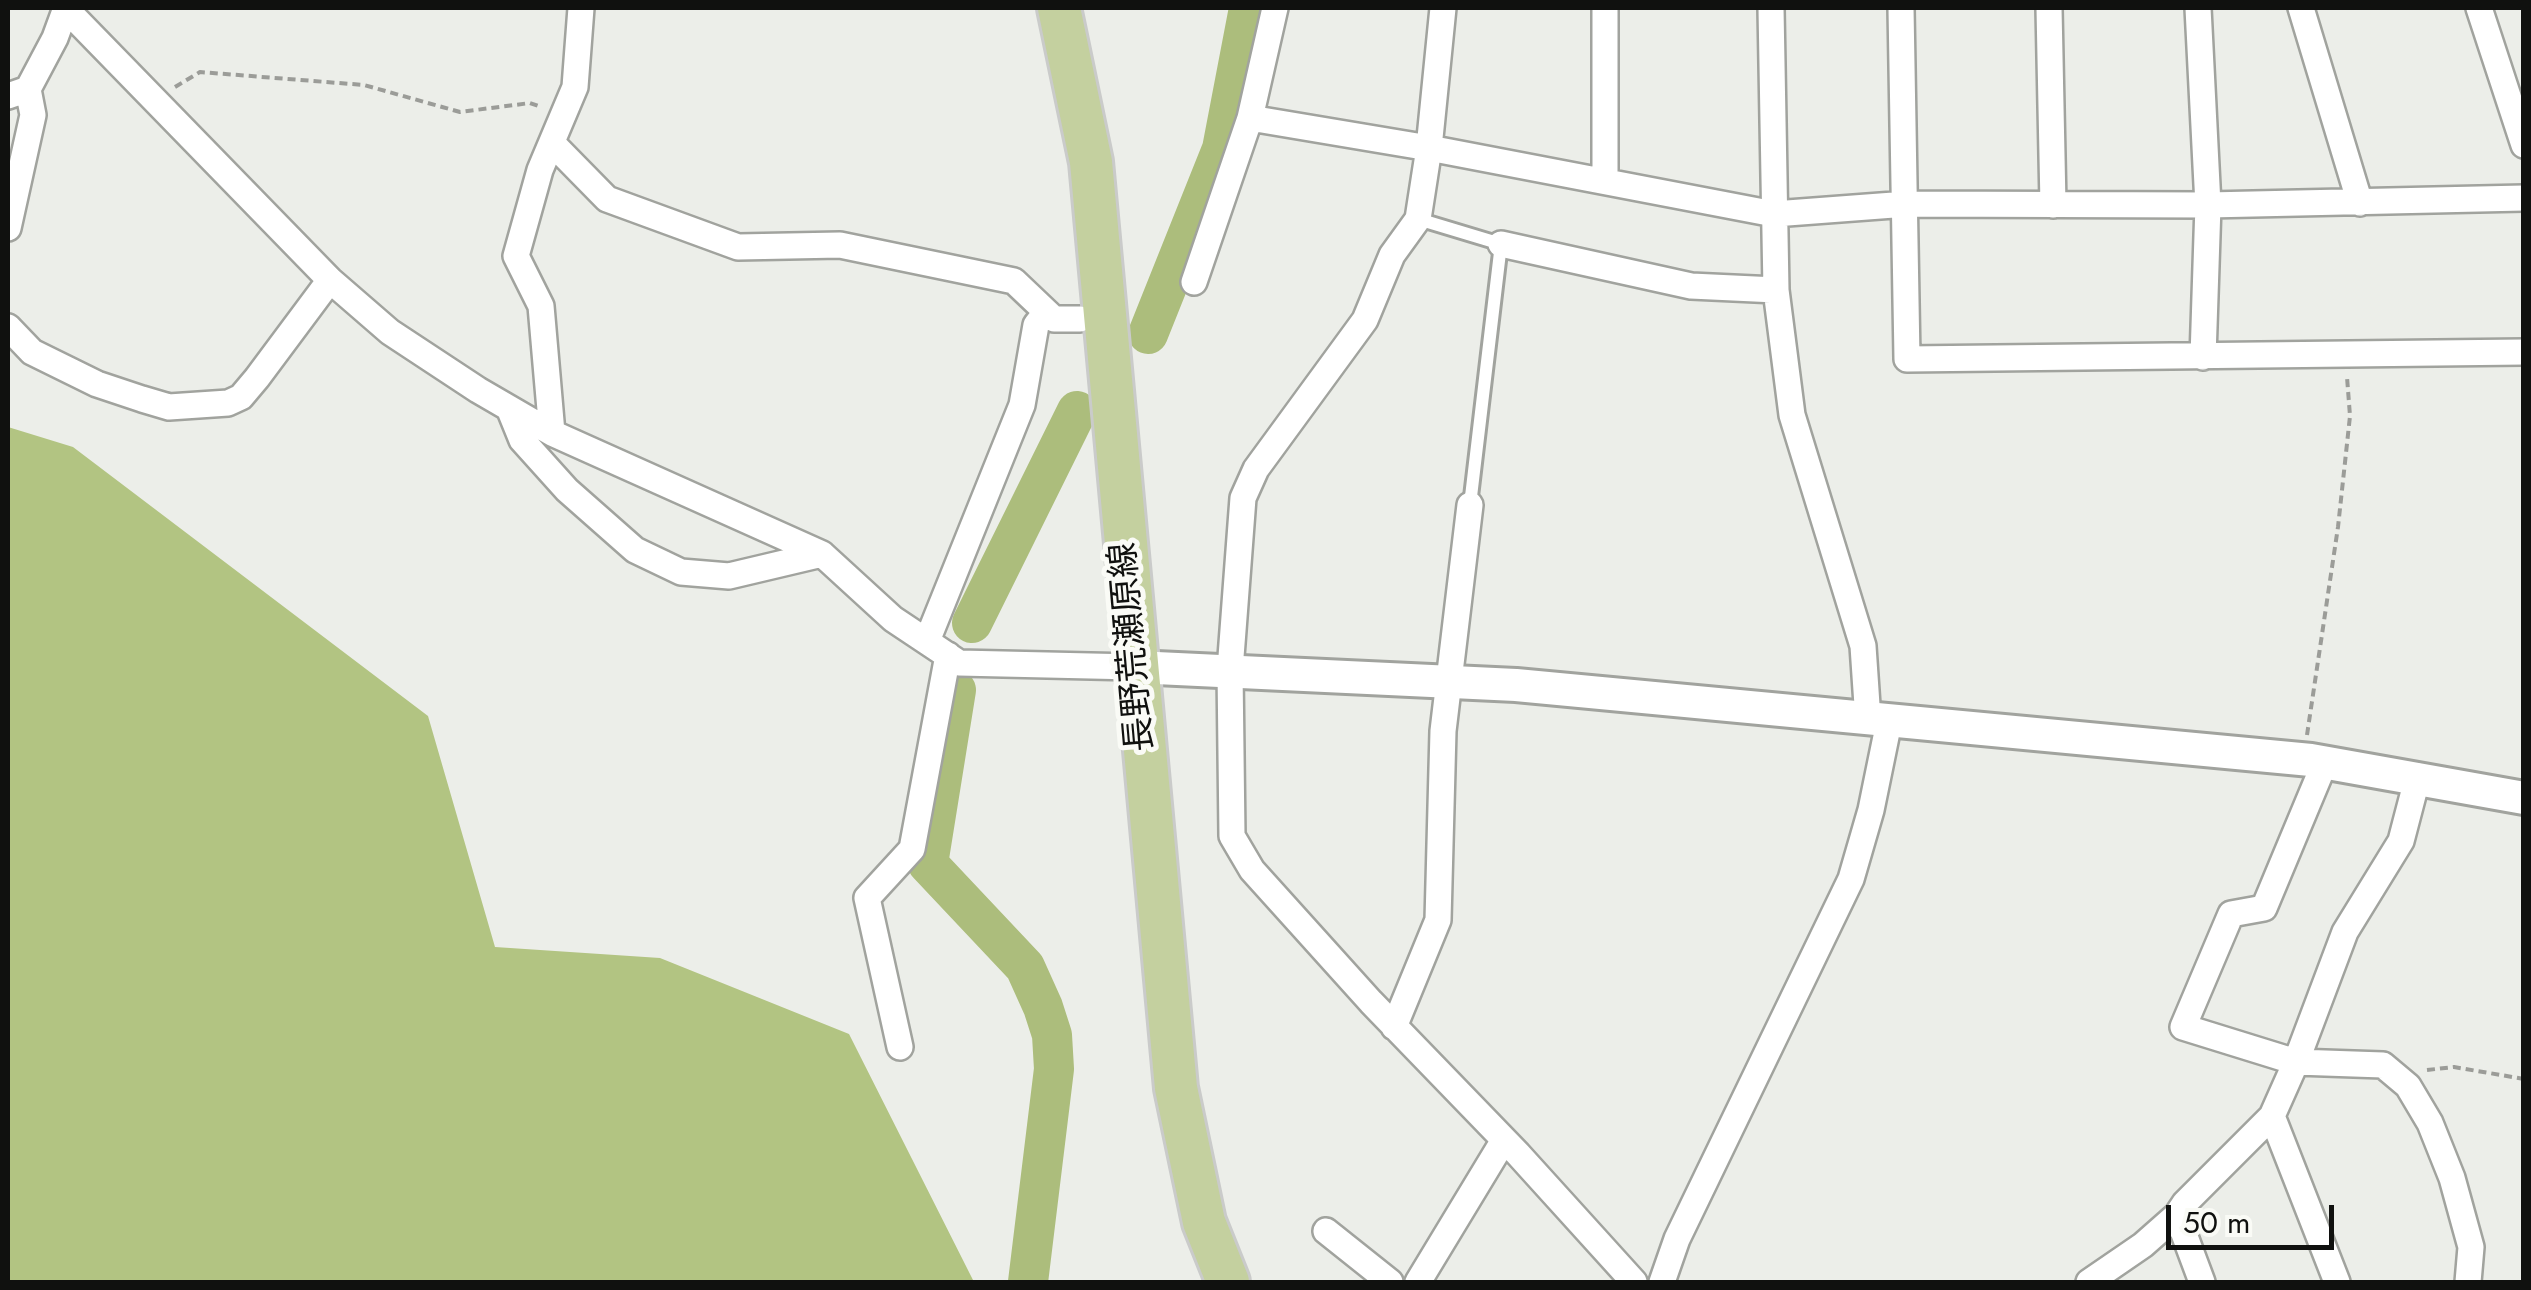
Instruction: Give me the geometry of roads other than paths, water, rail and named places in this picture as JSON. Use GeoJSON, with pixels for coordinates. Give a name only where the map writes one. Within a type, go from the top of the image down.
{"type":"FeatureCollection","features":[{"type":"Feature","properties":{"kind":"main road","name":"長野荒瀬原線"},"geometry":{"type":"LineString","coordinates":[[1059,8],[1092,162],[1176,1088],[1204,1222],[1228,1282]]}},
{"type":"Feature","properties":{"kind":"street"},"geometry":{"type":"LineString","coordinates":[[8,228],[33,115],[18,92],[55,38],[66,8],[330,280],[390,332],[552,433],[822,554],[893,619],[959,663],[1230,670],[1516,685],[2314,760],[2524,798]]}},
{"type":"Feature","properties":{"kind":"street"},"geometry":{"type":"LineString","coordinates":[[552,433],[541,306],[516,256],[540,170],[575,86],[581,8]]}},
{"type":"Feature","properties":{"kind":"street"},"geometry":{"type":"LineString","coordinates":[[1194,282],[1250,118],[1275,8]]}},
{"type":"Feature","properties":{"kind":"street"},"geometry":{"type":"LineString","coordinates":[[1442,8],[1418,218],[1392,255],[1365,320],[1256,469],[1243,498],[1230,670],[1232,836],[1252,870],[1634,1282]]}},
{"type":"Feature","properties":{"kind":"street"},"geometry":{"type":"LineString","coordinates":[[1605,8],[1605,181]]}},
{"type":"Feature","properties":{"kind":"street"},"geometry":{"type":"LineString","coordinates":[[1662,1282],[1677,1239],[1851,880],[1871,810],[1879,721],[1863,646],[1792,415],[1776,290],[1771,8]]}},
{"type":"Feature","properties":{"kind":"street"},"geometry":{"type":"LineString","coordinates":[[1902,8],[1907,359],[2524,352]]}},
{"type":"Feature","properties":{"kind":"street"},"geometry":{"type":"LineString","coordinates":[[2049,8],[2053,204]]}},
{"type":"Feature","properties":{"kind":"street"},"geometry":{"type":"LineString","coordinates":[[2198,8],[2208,205],[2203,357]]}},
{"type":"Feature","properties":{"kind":"street"},"geometry":{"type":"LineString","coordinates":[[2301,8],[2360,202]]}},
{"type":"Feature","properties":{"kind":"street"},"geometry":{"type":"LineString","coordinates":[[2479,8],[2524,145]]}},
{"type":"Feature","properties":{"kind":"street"},"geometry":{"type":"LineString","coordinates":[[1250,118],[1774,214],[1907,204],[2208,205],[2524,198]]}},
{"type":"Feature","properties":{"kind":"street"},"geometry":{"type":"LineString","coordinates":[[552,143],[607,199],[738,247],[840,245],[1014,281],[1054,319],[1080,318]]}},
{"type":"Feature","properties":{"kind":"street"},"geometry":{"type":"LineString","coordinates":[[1501,244],[1692,286],[1776,290]]}},
{"type":"Feature","properties":{"kind":"street"},"geometry":{"type":"LineString","coordinates":[[8,327],[32,352],[97,384],[169,406],[228,402],[241,397],[258,378],[330,280]]}},
{"type":"Feature","properties":{"kind":"street"},"geometry":{"type":"LineString","coordinates":[[900,1047],[867,898],[912,849],[937,648],[1022,405],[1036,325],[1046,312]]}},
{"type":"Feature","properties":{"kind":"street"},"geometry":{"type":"LineString","coordinates":[[509,408],[522,440],[567,490],[636,550],[681,572],[728,576],[822,554]]}},
{"type":"Feature","properties":{"kind":"street"},"geometry":{"type":"LineString","coordinates":[[1394,1027],[1438,920],[1444,732],[1470,505]]}},
{"type":"Feature","properties":{"kind":"street"},"geometry":{"type":"LineString","coordinates":[[2314,760],[2264,908],[2231,914],[2183,1026],[2296,1062],[2383,1065],[2408,1086],[2430,1123],[2452,1178],[2471,1247],[2468,1282]]}},
{"type":"Feature","properties":{"kind":"street"},"geometry":{"type":"LineString","coordinates":[[2089,1282],[2143,1245],[2177,1215],[2272,1116],[2345,932],[2401,841],[2418,776]]}},
{"type":"Feature","properties":{"kind":"street"},"geometry":{"type":"LineString","coordinates":[[2272,1116],[2338,1282]]}},
{"type":"Feature","properties":{"kind":"street"},"geometry":{"type":"LineString","coordinates":[[1418,1282],[1504,1140]]}},
{"type":"Feature","properties":{"kind":"street"},"geometry":{"type":"LineString","coordinates":[[2177,1215],[2202,1282]]}},
{"type":"Feature","properties":{"kind":"street"},"geometry":{"type":"LineString","coordinates":[[1326,1232],[1390,1282]]}},
{"type":"Feature","properties":{"kind":"lane"},"geometry":{"type":"LineString","coordinates":[[1418,218],[1501,244],[1470,505]]}},
{"type":"Feature","properties":{"kind":"waterway"},"geometry":{"type":"LineString","coordinates":[[1148,334],[1222,149],[1249,8]]}},
{"type":"Feature","properties":{"kind":"waterway"},"geometry":{"type":"LineString","coordinates":[[972,623],[1077,411]]}},
{"type":"Feature","properties":{"kind":"waterway"},"geometry":{"type":"LineString","coordinates":[[956,690],[928,864],[1025,967],[1052,1035],[1054,1069],[1028,1282]]}}]}
